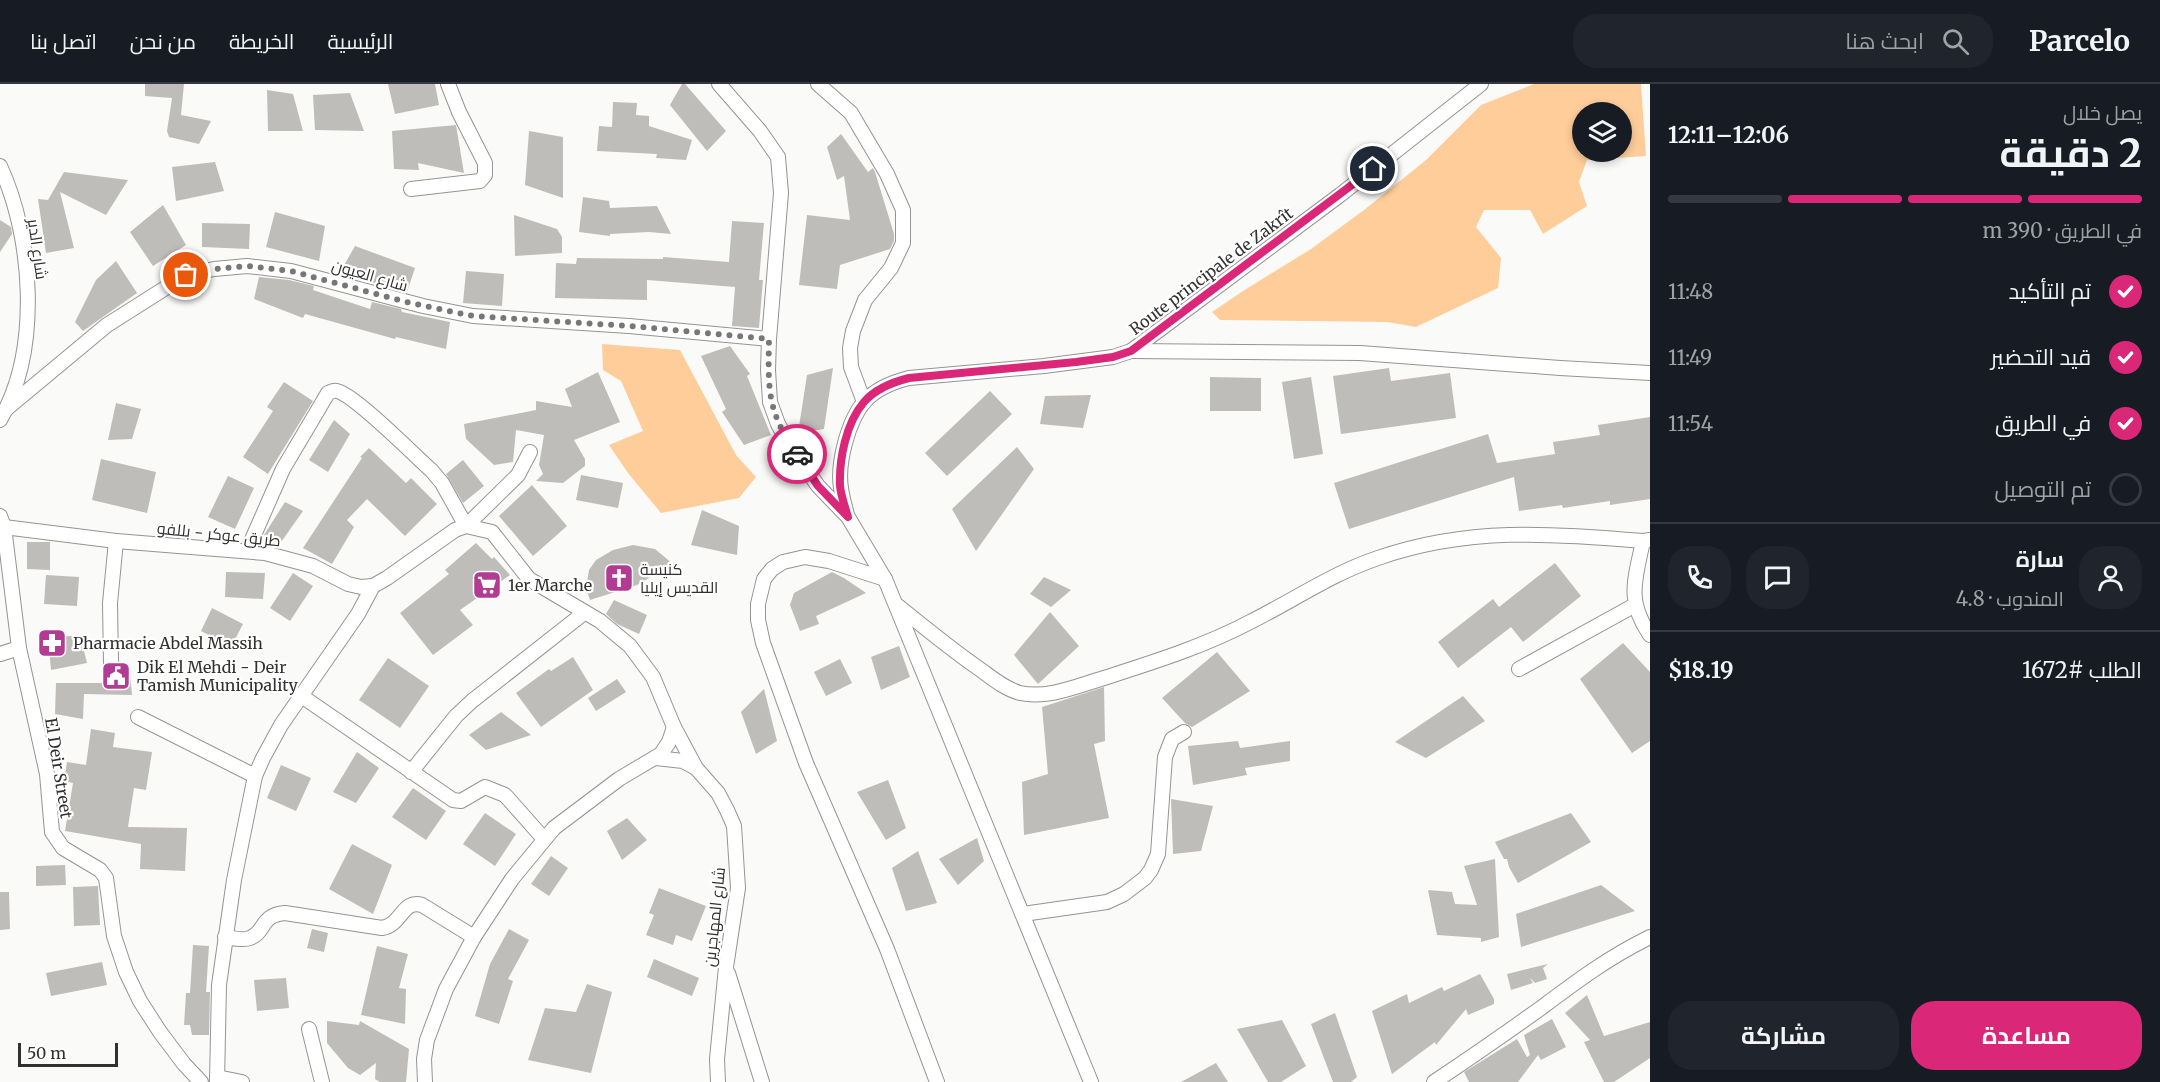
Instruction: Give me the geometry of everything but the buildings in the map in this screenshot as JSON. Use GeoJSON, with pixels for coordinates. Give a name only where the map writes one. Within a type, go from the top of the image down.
{"type":"FeatureCollection","features":[{"type":"Feature","properties":{"kind":"street"},"geometry":{"type":"LineString","coordinates":[[411,189],[480,181],[485,175],[485,163],[459,112],[448,84]]}},
{"type":"Feature","properties":{"kind":"street"},"geometry":{"type":"LineString","coordinates":[[719,84],[760,131],[778,157],[781,193],[780,228],[769,339],[770,402],[778,424],[818,486],[848,517],[885,579],[1091,1082]]}},
{"type":"Feature","properties":{"kind":"street","name":"Route principale de Zakrît"},"geometry":{"type":"LineString","coordinates":[[848,517],[840,487],[841,460],[856,415],[864,402],[877,391],[893,382],[909,378],[1065,363],[1113,357],[1131,351],[1340,195],[1481,84]]}},
{"type":"Feature","properties":{"kind":"street"},"geometry":{"type":"LineString","coordinates":[[823,86],[851,113],[887,174],[903,210],[903,243],[891,268],[865,300],[853,331],[850,348],[851,367],[864,402]]}},
{"type":"Feature","properties":{"kind":"street","name":"شارع الدير"},"geometry":{"type":"LineString","coordinates":[[1,173],[18,220],[25,262],[29,311],[22,360],[3,415]]}},
{"type":"Feature","properties":{"kind":"street","name":"شارع العيون"},"geometry":{"type":"LineString","coordinates":[[3,415],[107,325],[186,275],[214,269],[247,266],[291,271],[413,304],[473,316],[629,326],[769,339]]}},
{"type":"Feature","properties":{"kind":"street"},"geometry":{"type":"LineString","coordinates":[[1131,351],[1360,353],[1560,369],[1650,373]]}},
{"type":"Feature","properties":{"kind":"street"},"geometry":{"type":"LineString","coordinates":[[247,551],[283,469],[328,393],[338,391],[360,405],[432,471],[442,483],[466,526],[492,532],[529,579],[600,621],[614,632],[642,660],[653,676],[674,727],[666,749],[656,758],[612,784],[554,828],[512,879],[474,937],[446,989],[427,1040],[424,1059],[425,1082]]}},
{"type":"Feature","properties":{"kind":"street"},"geometry":{"type":"LineString","coordinates":[[242,1082],[217,1080],[219,985],[234,880],[255,776],[262,758],[300,695],[358,614],[373,586],[455,530],[466,526],[518,475],[530,452]]}},
{"type":"Feature","properties":{"kind":"street","name":"طريق عوكر - بللفو"},"geometry":{"type":"LineString","coordinates":[[2,521],[116,541],[265,553],[313,566],[348,584],[361,587],[373,586]]}},
{"type":"Feature","properties":{"kind":"street","name":"El Deir Street"},"geometry":{"type":"LineString","coordinates":[[2,521],[19,648],[47,774],[52,832],[63,848],[100,870],[106,878],[114,936],[131,982],[160,1032],[184,1065],[201,1082]]}},
{"type":"Feature","properties":{"kind":"street"},"geometry":{"type":"LineString","coordinates":[[897,605],[999,683],[1018,692],[1037,694],[1066,690],[1197,646],[1251,622],[1345,571],[1379,557],[1467,536],[1521,533],[1647,540],[1634,591],[1635,605],[1650,635]]}},
{"type":"Feature","properties":{"kind":"street"},"geometry":{"type":"LineString","coordinates":[[111,663],[110,603],[116,541]]}},
{"type":"Feature","properties":{"kind":"street"},"geometry":{"type":"LineString","coordinates":[[885,579],[829,561],[805,557],[783,562],[772,568],[764,579],[758,604],[758,620],[763,643],[806,763],[887,949],[936,1082]]}},
{"type":"Feature","properties":{"kind":"street"},"geometry":{"type":"LineString","coordinates":[[1519,669],[1635,605]]}},
{"type":"Feature","properties":{"kind":"street"},"geometry":{"type":"LineString","coordinates":[[411,772],[472,701],[584,613]]}},
{"type":"Feature","properties":{"kind":"street"},"geometry":{"type":"LineString","coordinates":[[0,654],[19,648]]}},
{"type":"Feature","properties":{"kind":"street"},"geometry":{"type":"LineString","coordinates":[[300,695],[453,800],[461,801],[484,787],[505,795],[544,839]]}},
{"type":"Feature","properties":{"kind":"street"},"geometry":{"type":"LineString","coordinates":[[138,717],[255,776]]}},
{"type":"Feature","properties":{"kind":"street","name":"شارع المهاجرين"},"geometry":{"type":"LineString","coordinates":[[674,727],[696,768],[718,793],[734,826],[738,888],[726,967],[717,1059],[718,1082]]}},
{"type":"Feature","properties":{"kind":"street"},"geometry":{"type":"LineString","coordinates":[[1023,914],[1107,902],[1124,894],[1144,878],[1151,870],[1158,854],[1165,757],[1172,739],[1184,732]]}},
{"type":"Feature","properties":{"kind":"street"},"geometry":{"type":"LineString","coordinates":[[656,758],[678,760],[696,768]]}},
{"type":"Feature","properties":{"kind":"street"},"geometry":{"type":"LineString","coordinates":[[225,937],[250,938],[271,916],[276,914],[389,927],[397,921],[406,907],[415,903],[422,904],[474,937]]}},
{"type":"Feature","properties":{"kind":"street"},"geometry":{"type":"LineString","coordinates":[[1434,1082],[1582,976],[1625,949],[1650,937]]}},
{"type":"Feature","properties":{"kind":"street"},"geometry":{"type":"LineString","coordinates":[[726,967],[762,1082]]}},
{"type":"Feature","properties":{"kind":"street"},"geometry":{"type":"LineString","coordinates":[[309,1029],[322,1082]]}},
{"type":"Feature","properties":{"kind":"shaded area"},"geometry":{"type":"Polygon","coordinates":[[[1534,84],[1641,84],[1646,156],[1632,157],[1632,102],[1572,102],[1572,162],[1586,162],[1579,182],[1587,206],[1543,234],[1530,210],[1484,210],[1476,227],[1501,258],[1498,288],[1416,327],[1387,322],[1220,320],[1212,312],[1311,249],[1426,160],[1481,105],[1534,84]]]}},
{"type":"Feature","properties":{"kind":"shaded area"},"geometry":{"type":"Polygon","coordinates":[[[602,344],[680,350],[736,455],[756,477],[739,498],[661,513],[628,473],[609,445],[643,431],[621,381],[603,370],[602,344]]]}},
{"type":"Feature","properties":{"kind":"way so far"},"geometry":{"type":"LineString","coordinates":[[186,275],[214,269],[247,266],[291,271],[406,302],[473,316],[629,326],[769,339],[770,402],[778,424],[797,454]]}},
{"type":"Feature","properties":{"kind":"place","name":"كنيسة القديس إيليا"},"geometry":{"type":"Point","coordinates":[619,578]}},
{"type":"Feature","properties":{"kind":"place","name":"1er Marche"},"geometry":{"type":"Point","coordinates":[487,585]}},
{"type":"Feature","properties":{"kind":"place","name":"Pharmacie Abdel Massih"},"geometry":{"type":"Point","coordinates":[52,643]}},
{"type":"Feature","properties":{"kind":"place","name":"Dik El Mehdi - Deir Tamish Municipality"},"geometry":{"type":"Point","coordinates":[116,676]}},
{"type":"Feature","properties":{"kind":"route"},"geometry":{"type":"LineString","coordinates":[[797,454],[818,486],[848,517],[840,487],[841,460],[856,415],[864,402],[877,391],[893,382],[909,378],[1044,366],[1113,357],[1131,351],[1373,169]]}}]}
